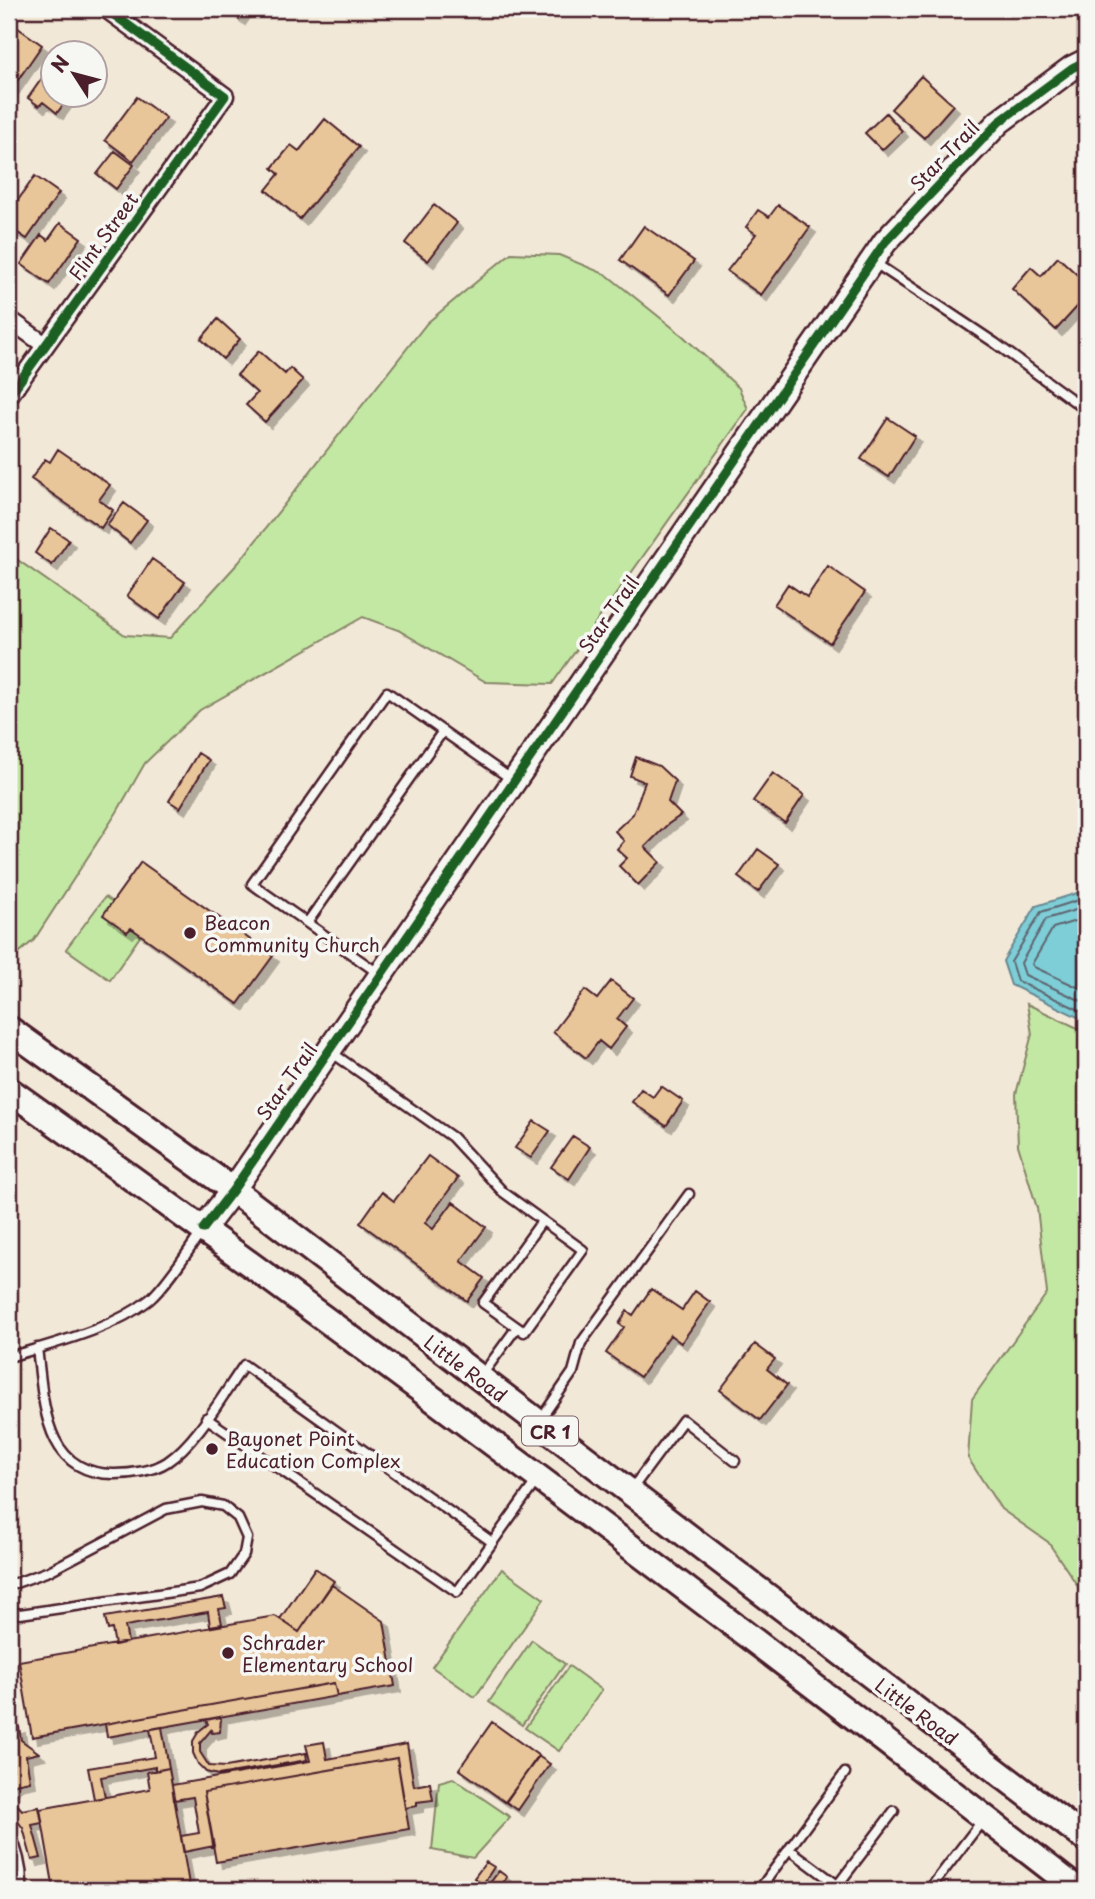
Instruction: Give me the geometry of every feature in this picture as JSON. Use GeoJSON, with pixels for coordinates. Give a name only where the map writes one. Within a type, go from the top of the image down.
{"type":"FeatureCollection","features":[{"type":"Feature","properties":{"kind":"main road","name":"Little Road"},"geometry":{"type":"LineString","coordinates":[[9,1029],[233,1190],[1086,1839]]}},
{"type":"Feature","properties":{"kind":"main road","name":"CR 1"},"geometry":{"type":"LineString","coordinates":[[9,1090],[203,1229],[539,1477],[1078,1890]]}},
{"type":"Feature","properties":{"kind":"street","name":"Flint Street"},"geometry":{"type":"LineString","coordinates":[[9,396],[225,96],[107,9]]}},
{"type":"Feature","properties":{"kind":"street","name":"Star Trail"},"geometry":{"type":"LineString","coordinates":[[203,1229],[233,1190],[886,242],[999,122],[1072,68],[1086,61]]}},
{"type":"Feature","properties":{"kind":"street"},"geometry":{"type":"LineString","coordinates":[[9,319],[46,345]]}},
{"type":"Feature","properties":{"kind":"lane"},"geometry":{"type":"LineString","coordinates":[[872,261],[995,343],[1086,410]]}},
{"type":"Feature","properties":{"kind":"lane"},"geometry":{"type":"LineString","coordinates":[[381,974],[252,884],[387,692],[514,781]]}},
{"type":"Feature","properties":{"kind":"lane"},"geometry":{"type":"LineString","coordinates":[[307,923],[443,731]]}},
{"type":"Feature","properties":{"kind":"lane"},"geometry":{"type":"LineString","coordinates":[[329,1050],[452,1137],[503,1192],[583,1250],[524,1332],[484,1303],[542,1221]]}},
{"type":"Feature","properties":{"kind":"lane"},"geometry":{"type":"LineString","coordinates":[[539,1423],[573,1372],[581,1343],[689,1195]]}},
{"type":"Feature","properties":{"kind":"lane"},"geometry":{"type":"LineString","coordinates":[[9,1357],[104,1326],[150,1299],[203,1229]]}},
{"type":"Feature","properties":{"kind":"lane"},"geometry":{"type":"LineString","coordinates":[[480,1378],[517,1327]]}},
{"type":"Feature","properties":{"kind":"lane"},"geometry":{"type":"LineString","coordinates":[[37,1348],[46,1415],[54,1442],[75,1465],[101,1474],[131,1474],[165,1464],[187,1444],[244,1365],[492,1542]]}},
{"type":"Feature","properties":{"kind":"lane"},"geometry":{"type":"LineString","coordinates":[[206,1418],[457,1592],[539,1477]]}},
{"type":"Feature","properties":{"kind":"lane"},"geometry":{"type":"LineString","coordinates":[[629,1492],[683,1420],[735,1461]]}},
{"type":"Feature","properties":{"kind":"lane"},"geometry":{"type":"LineString","coordinates":[[9,1583],[49,1571],[166,1510],[202,1502],[223,1506],[238,1518],[247,1538],[244,1555],[230,1574],[200,1588],[20,1614],[9,1610]]}},
{"type":"Feature","properties":{"kind":"lane"},"geometry":{"type":"LineString","coordinates":[[759,1890],[845,1773]]}},
{"type":"Feature","properties":{"kind":"lane"},"geometry":{"type":"LineString","coordinates":[[789,1849],[838,1889],[894,1811]]}},
{"type":"Feature","properties":{"kind":"lane"},"geometry":{"type":"LineString","coordinates":[[929,1890],[985,1818]]}},
{"type":"Feature","properties":{"kind":"lane"},"geometry":{"type":"LineString","coordinates":[[9,1831],[16,1847],[23,1879],[22,1890]]}},
{"type":"Feature","properties":{"kind":"green space"},"geometry":{"type":"Polygon","coordinates":[[[511,253],[559,255],[607,275],[683,336],[739,388],[748,409],[552,684],[486,682],[398,630],[363,617],[200,710],[145,763],[117,812],[34,940],[9,961],[9,554],[125,635],[170,638],[239,562],[427,323],[511,253]]]}},
{"type":"Feature","properties":{"kind":"green space"},"geometry":{"type":"Polygon","coordinates":[[[105,897],[113,902],[127,932],[131,928],[141,935],[110,980],[66,949],[105,897]]]}},
{"type":"Feature","properties":{"kind":"green space"},"geometry":{"type":"Polygon","coordinates":[[[1027,1004],[1086,1032],[1086,1598],[1048,1542],[1001,1509],[968,1458],[972,1399],[1047,1293],[1037,1208],[1018,1145],[1016,1094],[1032,1034],[1027,1004]]]}},
{"type":"Feature","properties":{"kind":"green space"},"geometry":{"type":"Polygon","coordinates":[[[502,1569],[544,1599],[475,1697],[432,1667],[502,1569]]]}},
{"type":"Feature","properties":{"kind":"green space"},"geometry":{"type":"Polygon","coordinates":[[[532,1640],[565,1664],[522,1725],[489,1702],[532,1640]]]}},
{"type":"Feature","properties":{"kind":"green space"},"geometry":{"type":"Polygon","coordinates":[[[569,1666],[602,1690],[559,1751],[525,1728],[569,1666]]]}},
{"type":"Feature","properties":{"kind":"green space"},"geometry":{"type":"Polygon","coordinates":[[[453,1778],[510,1817],[473,1858],[432,1850],[439,1782],[453,1778]]]}},
{"type":"Feature","properties":{"kind":"water"},"geometry":{"type":"Polygon","coordinates":[[[1080,892],[1086,895],[1086,1021],[1011,985],[1003,961],[1036,906],[1080,892]]]}},
{"type":"Feature","properties":{"kind":"building"},"geometry":{"type":"Polygon","coordinates":[[[226,9],[246,9],[239,19],[226,9]]]}},
{"type":"Feature","properties":{"kind":"building"},"geometry":{"type":"Polygon","coordinates":[[[11,23],[38,42],[38,51],[9,93],[11,23]]]}},
{"type":"Feature","properties":{"kind":"building"},"geometry":{"type":"Polygon","coordinates":[[[921,76],[953,105],[924,138],[891,109],[921,76]]]}},
{"type":"Feature","properties":{"kind":"building"},"geometry":{"type":"Polygon","coordinates":[[[38,84],[38,105],[28,98],[38,84]]]}},
{"type":"Feature","properties":{"kind":"building"},"geometry":{"type":"Polygon","coordinates":[[[137,97],[166,118],[133,161],[105,140],[137,97]]]}},
{"type":"Feature","properties":{"kind":"building"},"geometry":{"type":"Polygon","coordinates":[[[886,113],[902,131],[882,150],[865,133],[886,113]]]}},
{"type":"Feature","properties":{"kind":"building"},"geometry":{"type":"Polygon","coordinates":[[[325,119],[359,147],[300,219],[266,190],[279,174],[272,168],[291,145],[299,151],[325,119]]]}},
{"type":"Feature","properties":{"kind":"building"},"geometry":{"type":"Polygon","coordinates":[[[115,151],[134,165],[116,189],[97,174],[115,151]]]}},
{"type":"Feature","properties":{"kind":"building"},"geometry":{"type":"Polygon","coordinates":[[[35,176],[59,193],[27,239],[9,227],[9,213],[35,176]]]}},
{"type":"Feature","properties":{"kind":"building"},"geometry":{"type":"Polygon","coordinates":[[[434,205],[457,223],[428,261],[405,243],[434,205]]]}},
{"type":"Feature","properties":{"kind":"building"},"geometry":{"type":"Polygon","coordinates":[[[778,205],[810,227],[761,295],[727,271],[756,234],[746,227],[758,210],[769,217],[778,205]]]}},
{"type":"Feature","properties":{"kind":"building"},"geometry":{"type":"Polygon","coordinates":[[[60,223],[81,238],[49,284],[21,264],[41,235],[48,240],[60,223]]]}},
{"type":"Feature","properties":{"kind":"building"},"geometry":{"type":"Polygon","coordinates":[[[644,226],[694,261],[669,295],[620,260],[644,226]]]}},
{"type":"Feature","properties":{"kind":"building"},"geometry":{"type":"Polygon","coordinates":[[[1058,257],[1086,283],[1086,297],[1056,330],[1012,289],[1031,267],[1041,276],[1058,257]]]}},
{"type":"Feature","properties":{"kind":"building"},"geometry":{"type":"Polygon","coordinates":[[[218,319],[240,339],[223,359],[201,339],[218,319]]]}},
{"type":"Feature","properties":{"kind":"building"},"geometry":{"type":"Polygon","coordinates":[[[259,351],[285,374],[290,368],[303,380],[265,422],[246,405],[257,393],[237,375],[259,351]]]}},
{"type":"Feature","properties":{"kind":"building"},"geometry":{"type":"Polygon","coordinates":[[[888,418],[915,436],[889,477],[861,459],[888,418]]]}},
{"type":"Feature","properties":{"kind":"building"},"geometry":{"type":"Polygon","coordinates":[[[58,449],[110,485],[99,500],[113,510],[101,528],[31,479],[45,459],[50,462],[58,449]]]}},
{"type":"Feature","properties":{"kind":"building"},"geometry":{"type":"Polygon","coordinates":[[[124,503],[147,520],[130,543],[107,525],[124,503]]]}},
{"type":"Feature","properties":{"kind":"building"},"geometry":{"type":"Polygon","coordinates":[[[51,528],[69,540],[52,565],[35,553],[51,528]]]}},
{"type":"Feature","properties":{"kind":"building"},"geometry":{"type":"Polygon","coordinates":[[[152,559],[185,582],[159,619],[127,596],[152,559]]]}},
{"type":"Feature","properties":{"kind":"building"},"geometry":{"type":"Polygon","coordinates":[[[828,566],[865,592],[830,643],[774,605],[788,584],[807,597],[828,566]]]}},
{"type":"Feature","properties":{"kind":"building"},"geometry":{"type":"Polygon","coordinates":[[[198,753],[209,760],[180,808],[169,801],[198,753]]]}},
{"type":"Feature","properties":{"kind":"building"},"geometry":{"type":"Polygon","coordinates":[[[636,757],[659,766],[675,781],[668,802],[681,815],[645,847],[660,862],[638,885],[619,866],[627,858],[617,849],[624,841],[615,831],[633,814],[645,782],[630,776],[636,757]]]}},
{"type":"Feature","properties":{"kind":"building"},"geometry":{"type":"Polygon","coordinates":[[[773,773],[804,795],[785,823],[753,801],[773,773]]]}},
{"type":"Feature","properties":{"kind":"building"},"geometry":{"type":"Polygon","coordinates":[[[758,849],[779,864],[758,892],[738,877],[758,849]]]}},
{"type":"Feature","properties":{"kind":"building","name":"Beacon Community Church"},"geometry":{"type":"Polygon","coordinates":[[[141,862],[273,956],[238,1004],[131,928],[127,932],[103,915],[141,862]]]}},
{"type":"Feature","properties":{"kind":"building"},"geometry":{"type":"Polygon","coordinates":[[[611,981],[633,998],[617,1019],[626,1027],[609,1049],[599,1041],[586,1058],[553,1032],[585,990],[597,999],[611,981]]]}},
{"type":"Feature","properties":{"kind":"building"},"geometry":{"type":"Polygon","coordinates":[[[661,1086],[683,1101],[666,1126],[632,1102],[641,1089],[653,1097],[661,1086]]]}},
{"type":"Feature","properties":{"kind":"building"},"geometry":{"type":"Polygon","coordinates":[[[534,1121],[550,1131],[531,1158],[515,1148],[534,1121]]]}},
{"type":"Feature","properties":{"kind":"building"},"geometry":{"type":"Polygon","coordinates":[[[573,1136],[590,1147],[569,1179],[551,1167],[573,1136]]]}},
{"type":"Feature","properties":{"kind":"building"},"geometry":{"type":"Polygon","coordinates":[[[428,1156],[458,1178],[425,1223],[433,1229],[453,1202],[486,1227],[461,1261],[484,1278],[467,1301],[360,1223],[382,1192],[394,1201],[428,1156]]]}},
{"type":"Feature","properties":{"kind":"building"},"geometry":{"type":"Polygon","coordinates":[[[651,1289],[682,1310],[695,1291],[710,1302],[681,1343],[670,1335],[640,1377],[606,1353],[624,1327],[619,1324],[627,1311],[633,1315],[651,1289]]]}},
{"type":"Feature","properties":{"kind":"building"},"geometry":{"type":"Polygon","coordinates":[[[755,1344],[775,1359],[767,1369],[787,1385],[760,1420],[720,1390],[755,1344]]]}},
{"type":"Feature","properties":{"kind":"building"},"geometry":{"type":"Polygon","coordinates":[[[315,1568],[334,1581],[299,1632],[280,1619],[315,1568]]]}},
{"type":"Feature","properties":{"kind":"building","name":"Schrader Elementary School"},"geometry":{"type":"Polygon","coordinates":[[[332,1585],[384,1621],[395,1686],[337,1696],[334,1683],[32,1737],[19,1661],[275,1616],[299,1632],[332,1585]]]}},
{"type":"Feature","properties":{"kind":"building"},"geometry":{"type":"Polygon","coordinates":[[[223,1597],[226,1608],[219,1609],[222,1624],[210,1626],[208,1612],[125,1626],[128,1642],[115,1645],[112,1629],[108,1630],[105,1617],[223,1597]]]}},
{"type":"Feature","properties":{"kind":"building"},"geometry":{"type":"Polygon","coordinates":[[[334,1683],[337,1696],[107,1737],[105,1724],[334,1683]]]}},
{"type":"Feature","properties":{"kind":"building"},"geometry":{"type":"Polygon","coordinates":[[[221,1717],[220,1732],[212,1733],[211,1730],[200,1743],[200,1752],[209,1766],[226,1767],[306,1753],[307,1760],[218,1775],[206,1772],[193,1753],[193,1741],[199,1731],[208,1724],[206,1720],[221,1717]]]}},
{"type":"Feature","properties":{"kind":"building"},"geometry":{"type":"Polygon","coordinates":[[[492,1722],[539,1756],[505,1802],[459,1769],[492,1722]]]}},
{"type":"Feature","properties":{"kind":"building"},"geometry":{"type":"Polygon","coordinates":[[[19,1727],[21,1740],[39,1753],[26,1756],[30,1781],[15,1784],[9,1793],[9,1770],[13,1770],[9,1730],[19,1727]]]}},
{"type":"Feature","properties":{"kind":"building"},"geometry":{"type":"Polygon","coordinates":[[[162,1727],[169,1768],[155,1771],[155,1767],[101,1777],[105,1797],[94,1799],[88,1768],[155,1757],[150,1729],[162,1727]]]}},
{"type":"Feature","properties":{"kind":"building"},"geometry":{"type":"Polygon","coordinates":[[[324,1742],[327,1759],[407,1744],[414,1786],[430,1783],[433,1800],[417,1802],[417,1806],[405,1808],[397,1758],[204,1792],[214,1846],[184,1852],[181,1836],[199,1833],[193,1797],[174,1800],[172,1785],[310,1761],[306,1745],[324,1742]]]}},
{"type":"Feature","properties":{"kind":"building"},"geometry":{"type":"Polygon","coordinates":[[[538,1756],[550,1764],[518,1810],[506,1802],[538,1756]]]}},
{"type":"Feature","properties":{"kind":"building"},"geometry":{"type":"Polygon","coordinates":[[[397,1758],[409,1829],[216,1862],[204,1792],[397,1758]]]}},
{"type":"Feature","properties":{"kind":"building"},"geometry":{"type":"Polygon","coordinates":[[[169,1768],[190,1890],[178,1890],[178,1886],[153,1890],[54,1890],[40,1809],[150,1789],[147,1772],[169,1768]]]}},
{"type":"Feature","properties":{"kind":"building"},"geometry":{"type":"Polygon","coordinates":[[[9,1796],[22,1810],[39,1807],[42,1823],[32,1825],[41,1858],[32,1860],[23,1828],[9,1810],[9,1796]]]}},
{"type":"Feature","properties":{"kind":"building"},"geometry":{"type":"Polygon","coordinates":[[[486,1862],[494,1867],[483,1884],[474,1878],[486,1862]]]}},
{"type":"Feature","properties":{"kind":"building"},"geometry":{"type":"Polygon","coordinates":[[[499,1871],[507,1877],[499,1889],[490,1883],[499,1871]]]}},
{"type":"Feature","properties":{"kind":"cycle path"},"geometry":{"type":"LineString","coordinates":[[9,396],[225,96],[106,9]]}},
{"type":"Feature","properties":{"kind":"cycle path"},"geometry":{"type":"LineString","coordinates":[[203,1229],[233,1190],[885,242],[999,122],[1072,68],[1086,61]]}},
{"type":"Feature","properties":{"kind":"place","name":"Beacon Community Church"},"geometry":{"type":"Point","coordinates":[190,933]}},
{"type":"Feature","properties":{"kind":"place","name":"Bayonet Point Education Complex"},"geometry":{"type":"Point","coordinates":[212,1449]}},
{"type":"Feature","properties":{"kind":"place","name":"Schrader Elementary School"},"geometry":{"type":"Point","coordinates":[228,1653]}}]}
